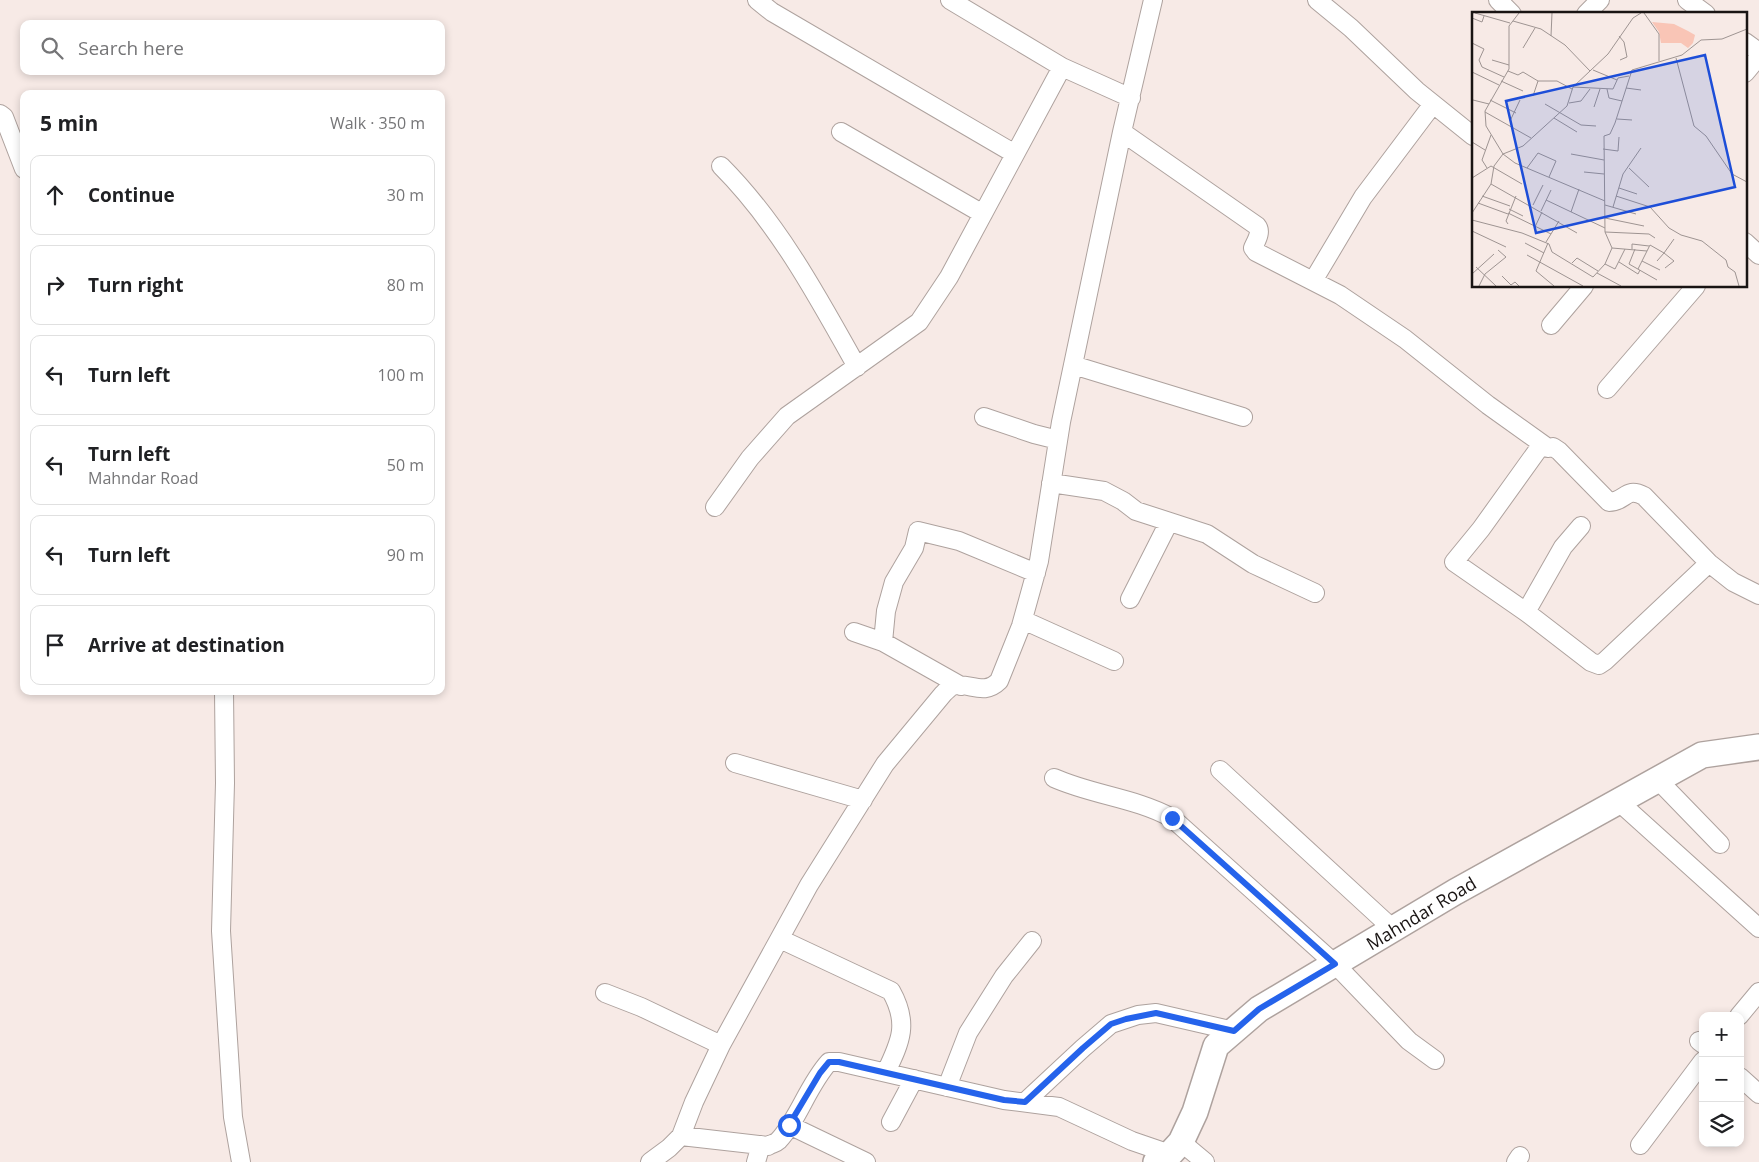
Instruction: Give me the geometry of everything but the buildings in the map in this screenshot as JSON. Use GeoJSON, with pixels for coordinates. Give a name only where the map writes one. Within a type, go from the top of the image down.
{"type":"FeatureCollection","features":[{"type":"Feature","properties":{"kind":"street"},"geometry":{"type":"LineString","coordinates":[[757,0],[772,12],[1014,154]]}},
{"type":"Feature","properties":{"kind":"street"},"geometry":{"type":"LineString","coordinates":[[950,0],[1062,66],[1131,98]]}},
{"type":"Feature","properties":{"kind":"street"},"geometry":{"type":"LineString","coordinates":[[650,1162],[681,1136],[720,1045],[809,886],[885,764],[943,694],[952,686],[985,689],[993,687],[999,681],[1023,620],[1036,573],[1058,440],[1122,132],[1153,0]]}},
{"type":"Feature","properties":{"kind":"street"},"geometry":{"type":"LineString","coordinates":[[1317,0],[1351,28],[1417,91],[1472,135]]}},
{"type":"Feature","properties":{"kind":"street"},"geometry":{"type":"LineString","coordinates":[[1498,0],[1510,12]]}},
{"type":"Feature","properties":{"kind":"street"},"geometry":{"type":"LineString","coordinates":[[1588,12],[1600,0]]}},
{"type":"Feature","properties":{"kind":"street"},"geometry":{"type":"LineString","coordinates":[[1687,0],[1703,12]]}},
{"type":"Feature","properties":{"kind":"street"},"geometry":{"type":"LineString","coordinates":[[1746,43],[1759,52]]}},
{"type":"Feature","properties":{"kind":"street"},"geometry":{"type":"LineString","coordinates":[[1746,72],[1759,56]]}},
{"type":"Feature","properties":{"kind":"street"},"geometry":{"type":"LineString","coordinates":[[715,507],[750,458],[788,416],[919,322],[949,277],[1062,66]]}},
{"type":"Feature","properties":{"kind":"street"},"geometry":{"type":"LineString","coordinates":[[1313,282],[1363,197],[1433,104]]}},
{"type":"Feature","properties":{"kind":"street"},"geometry":{"type":"LineString","coordinates":[[0,114],[4,117],[20,159]]}},
{"type":"Feature","properties":{"kind":"street"},"geometry":{"type":"LineString","coordinates":[[842,132],[983,214]]}},
{"type":"Feature","properties":{"kind":"street"},"geometry":{"type":"LineString","coordinates":[[1122,132],[1257,226],[1260,233],[1253,248],[1256,252],[1340,295],[1405,340],[1488,405],[1542,444],[1559,451],[1609,502],[1614,502],[1629,493],[1637,492],[1644,496],[1709,563],[1733,582],[1759,595]]}},
{"type":"Feature","properties":{"kind":"street"},"geometry":{"type":"LineString","coordinates":[[721,166],[752,198],[765,217],[822,303],[857,367]]}},
{"type":"Feature","properties":{"kind":"street"},"geometry":{"type":"LineString","coordinates":[[1746,243],[1759,254]]}},
{"type":"Feature","properties":{"kind":"street"},"geometry":{"type":"LineString","coordinates":[[1551,325],[1582,288]]}},
{"type":"Feature","properties":{"kind":"street"},"geometry":{"type":"LineString","coordinates":[[1607,389],[1694,288]]}},
{"type":"Feature","properties":{"kind":"street"},"geometry":{"type":"LineString","coordinates":[[1074,365],[1243,417]]}},
{"type":"Feature","properties":{"kind":"street"},"geometry":{"type":"LineString","coordinates":[[984,417],[1058,440]]}},
{"type":"Feature","properties":{"kind":"street"},"geometry":{"type":"LineString","coordinates":[[1542,444],[1481,529],[1454,562],[1526,612],[1591,662],[1599,665],[1709,563]]}},
{"type":"Feature","properties":{"kind":"street"},"geometry":{"type":"LineString","coordinates":[[1051,483],[1104,491],[1123,501],[1136,511],[1207,534],[1243,558],[1315,593]]}},
{"type":"Feature","properties":{"kind":"street"},"geometry":{"type":"LineString","coordinates":[[1130,599],[1168,522]]}},
{"type":"Feature","properties":{"kind":"street"},"geometry":{"type":"LineString","coordinates":[[1526,612],[1563,547],[1581,526]]}},
{"type":"Feature","properties":{"kind":"street"},"geometry":{"type":"LineString","coordinates":[[884,642],[886,611],[894,582],[914,548],[918,531],[959,541],[1036,573]]}},
{"type":"Feature","properties":{"kind":"street"},"geometry":{"type":"LineString","coordinates":[[1023,620],[1114,661]]}},
{"type":"Feature","properties":{"kind":"street"},"geometry":{"type":"LineString","coordinates":[[854,632],[884,642],[961,686]]}},
{"type":"Feature","properties":{"kind":"street"},"geometry":{"type":"LineString","coordinates":[[224,695],[221,931],[233,1117],[240,1162]]}},
{"type":"Feature","properties":{"kind":"street","name":"Mahndar Road"},"geometry":{"type":"LineString","coordinates":[[1169,1153],[1195,1112],[1216,1046],[1259,1009],[1455,892],[1702,755],[1759,747]]}},
{"type":"Feature","properties":{"kind":"street"},"geometry":{"type":"LineString","coordinates":[[735,763],[863,800]]}},
{"type":"Feature","properties":{"kind":"street"},"geometry":{"type":"LineString","coordinates":[[1220,770],[1393,929]]}},
{"type":"Feature","properties":{"kind":"street"},"geometry":{"type":"LineString","coordinates":[[1054,778],[1088,791],[1147,807],[1172,818],[1335,964],[1408,1041],[1435,1060]]}},
{"type":"Feature","properties":{"kind":"street"},"geometry":{"type":"LineString","coordinates":[[1657,779],[1720,844]]}},
{"type":"Feature","properties":{"kind":"street"},"geometry":{"type":"LineString","coordinates":[[1618,801],[1759,928]]}},
{"type":"Feature","properties":{"kind":"street"},"geometry":{"type":"LineString","coordinates":[[780,939],[891,991],[900,1006],[902,1022],[896,1050],[886,1072]]}},
{"type":"Feature","properties":{"kind":"street"},"geometry":{"type":"LineString","coordinates":[[947,1087],[968,1033],[1004,976],[1032,941]]}},
{"type":"Feature","properties":{"kind":"street"},"geometry":{"type":"LineString","coordinates":[[1742,1012],[1759,992]]}},
{"type":"Feature","properties":{"kind":"street"},"geometry":{"type":"LineString","coordinates":[[605,993],[641,1007],[720,1045]]}},
{"type":"Feature","properties":{"kind":"street"},"geometry":{"type":"LineString","coordinates":[[1025,1102],[1111,1024],[1156,1013],[1234,1031]]}},
{"type":"Feature","properties":{"kind":"street"},"geometry":{"type":"LineString","coordinates":[[681,1136],[758,1154],[777,1142],[820,1073],[829,1062],[839,1062],[1004,1100],[1059,1107],[1132,1141],[1205,1162]]}},
{"type":"Feature","properties":{"kind":"street"},"geometry":{"type":"LineString","coordinates":[[1640,1145],[1699,1066]]}},
{"type":"Feature","properties":{"kind":"street"},"geometry":{"type":"LineString","coordinates":[[891,1122],[914,1079]]}},
{"type":"Feature","properties":{"kind":"street"},"geometry":{"type":"LineString","coordinates":[[1744,1081],[1759,1094]]}},
{"type":"Feature","properties":{"kind":"street"},"geometry":{"type":"LineString","coordinates":[[789,1125],[866,1162]]}},
{"type":"Feature","properties":{"kind":"route"},"geometry":{"type":"LineString","coordinates":[[789,1125],[820,1073],[829,1062],[839,1062],[1004,1100],[1025,1102],[1111,1024],[1138,1015],[1156,1013],[1234,1031],[1259,1009],[1335,964],[1172,818]]}}]}
